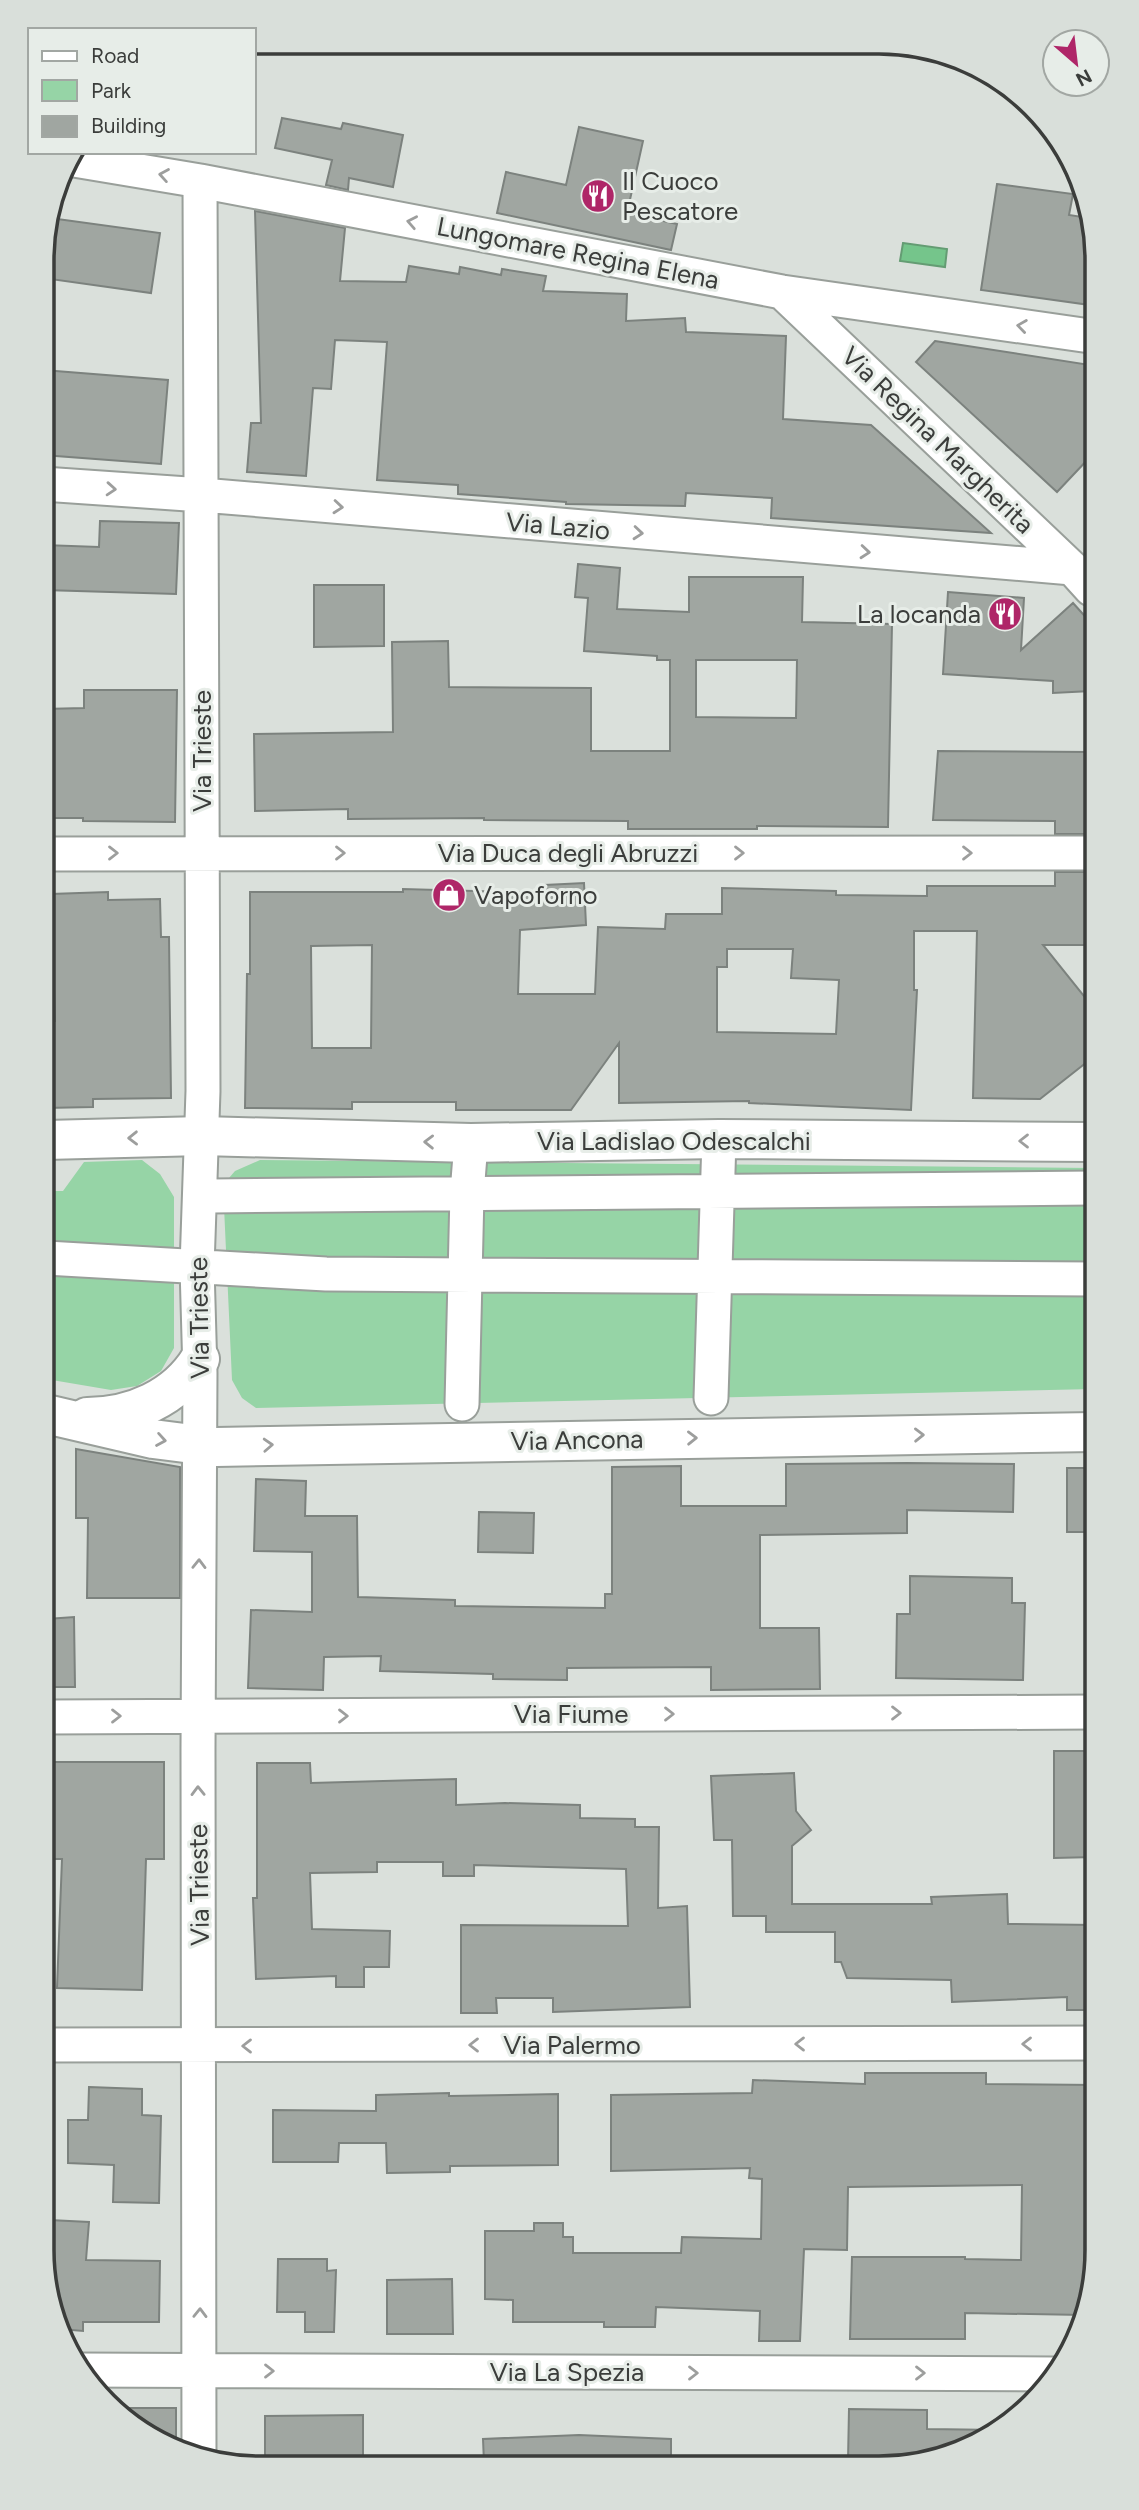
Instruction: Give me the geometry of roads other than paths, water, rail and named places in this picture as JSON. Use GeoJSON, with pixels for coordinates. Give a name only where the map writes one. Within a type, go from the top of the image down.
{"type":"FeatureCollection","features":[{"type":"Feature","properties":{"kind":"street","name":"Lungomare Regina Elena"},"geometry":{"type":"LineString","coordinates":[[80,161],[200,181],[782,292],[1085,335]]}},
{"type":"Feature","properties":{"kind":"street","name":"Via Trieste"},"geometry":{"type":"LineString","coordinates":[[199,2446],[200,1359],[197,1267],[202,1136],[200,181]]}},
{"type":"Feature","properties":{"kind":"street","name":"Via Regina Margherita"},"geometry":{"type":"LineString","coordinates":[[782,292],[1082,579]]}},
{"type":"Feature","properties":{"kind":"street","name":"Via Lazio"},"geometry":{"type":"LineString","coordinates":[[55,485],[202,495],[1082,579]]}},
{"type":"Feature","properties":{"kind":"street","name":"Via Duca degli Abruzzi"},"geometry":{"type":"LineString","coordinates":[[55,854],[1085,853]]}},
{"type":"Feature","properties":{"kind":"street","name":"Via Ladislao Odescalchi"},"geometry":{"type":"LineString","coordinates":[[55,1139],[202,1136],[471,1143],[719,1139],[1085,1142]]}},
{"type":"Feature","properties":{"kind":"street"},"geometry":{"type":"LineString","coordinates":[[711,1398],[719,1139]]}},
{"type":"Feature","properties":{"kind":"street"},"geometry":{"type":"LineString","coordinates":[[462,1404],[467,1193],[471,1143]]}},
{"type":"Feature","properties":{"kind":"street"},"geometry":{"type":"LineString","coordinates":[[212,1196],[1085,1188]]}},
{"type":"Feature","properties":{"kind":"street"},"geometry":{"type":"LineString","coordinates":[[54,1259],[326,1274],[1084,1279]]}},
{"type":"Feature","properties":{"kind":"street","name":"Via Ancona"},"geometry":{"type":"LineString","coordinates":[[55,1416],[106,1416],[139,1409],[173,1389],[193,1371],[200,1359]]}},
{"type":"Feature","properties":{"kind":"street","name":"Via Ancona"},"geometry":{"type":"LineString","coordinates":[[55,1416],[129,1434],[200,1446],[230,1447],[1084,1432]]}},
{"type":"Feature","properties":{"kind":"street","name":"Via Fiume"},"geometry":{"type":"LineString","coordinates":[[54,1717],[1084,1712]]}},
{"type":"Feature","properties":{"kind":"street","name":"Via Palermo"},"geometry":{"type":"LineString","coordinates":[[54,2045],[1084,2043]]}},
{"type":"Feature","properties":{"kind":"street","name":"Via La Spezia"},"geometry":{"type":"LineString","coordinates":[[94,2370],[1043,2374]]}},
{"type":"Feature","properties":{"kind":"place","name":"Il Cuoco Pescatore"},"geometry":{"type":"Point","coordinates":[598,196]}},
{"type":"Feature","properties":{"kind":"place","name":"La locanda"},"geometry":{"type":"Point","coordinates":[1005,614]}},
{"type":"Feature","properties":{"kind":"place","name":"Vapoforno"},"geometry":{"type":"Point","coordinates":[449,895]}}]}
